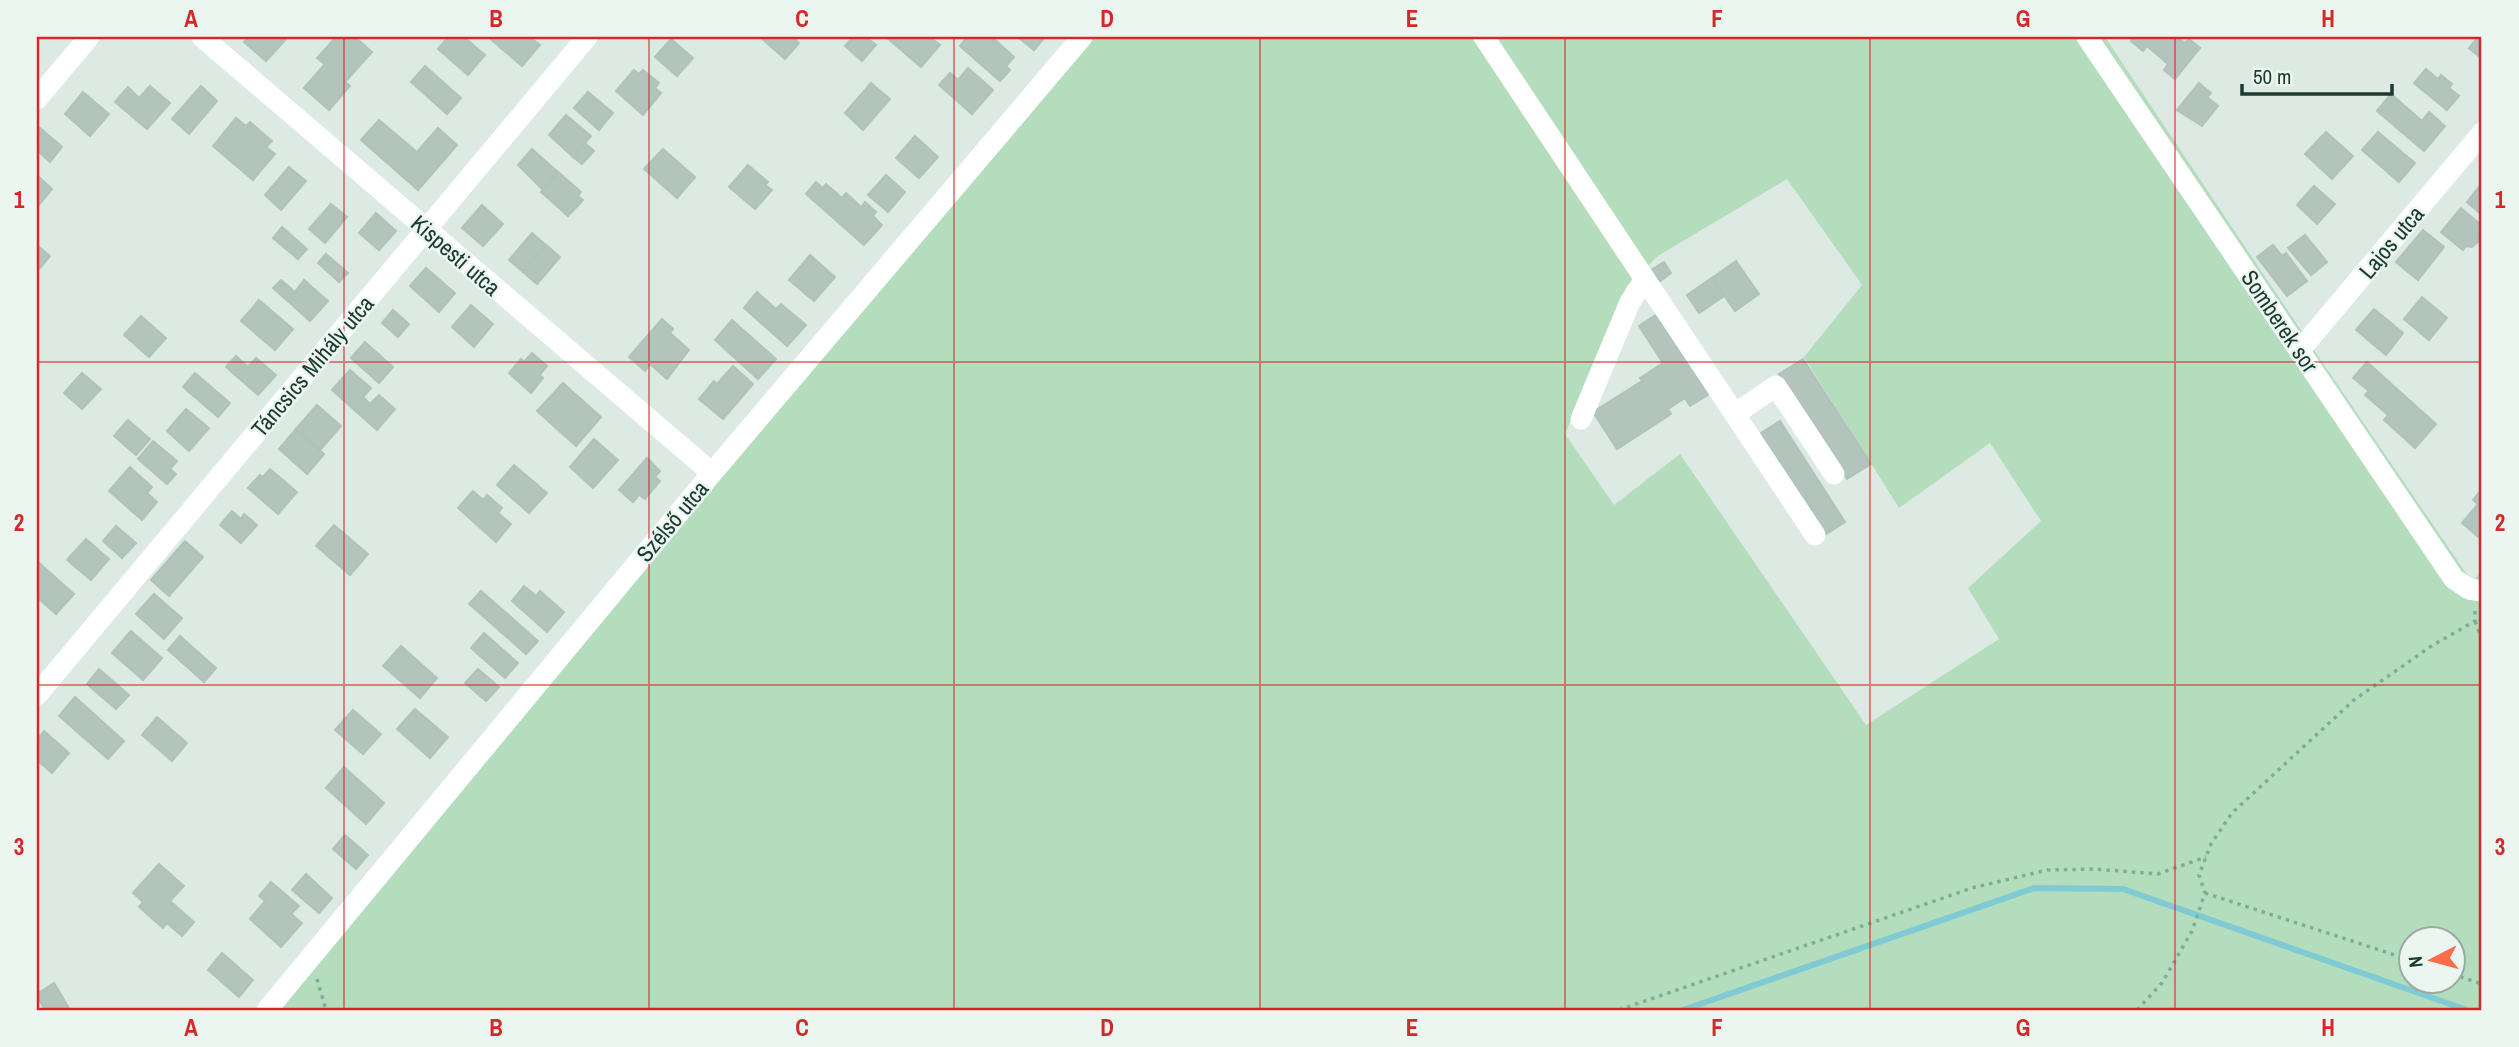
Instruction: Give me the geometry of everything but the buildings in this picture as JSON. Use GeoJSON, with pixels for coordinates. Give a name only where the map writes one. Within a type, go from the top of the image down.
{"type":"FeatureCollection","features":[{"type":"Feature","properties":{"kind":"street"},"geometry":{"type":"LineString","coordinates":[[37,100],[89,37]]}},
{"type":"Feature","properties":{"kind":"street","name":"Kispesti utca"},"geometry":{"type":"LineString","coordinates":[[202,37],[712,473]]}},
{"type":"Feature","properties":{"kind":"street","name":"Táncsics Mihály utca"},"geometry":{"type":"LineString","coordinates":[[37,695],[587,37]]}},
{"type":"Feature","properties":{"kind":"street","name":"Szélső utca"},"geometry":{"type":"LineString","coordinates":[[267,1010],[712,473],[1082,37]]}},
{"type":"Feature","properties":{"kind":"street"},"geometry":{"type":"LineString","coordinates":[[1484,37],[1815,535]]}},
{"type":"Feature","properties":{"kind":"street","name":"Somberek sor"},"geometry":{"type":"LineString","coordinates":[[2087,37],[2454,579],[2469,589],[2479,591]]}},
{"type":"Feature","properties":{"kind":"street","name":"Lajos utca"},"geometry":{"type":"LineString","coordinates":[[2300,350],[2482,133]]}},
{"type":"Feature","properties":{"kind":"street"},"geometry":{"type":"LineString","coordinates":[[1581,419],[1630,302],[1645,279]]}},
{"type":"Feature","properties":{"kind":"street"},"geometry":{"type":"LineString","coordinates":[[1735,414],[1776,386],[1834,474]]}},
{"type":"Feature","properties":{"kind":"path"},"geometry":{"type":"LineString","coordinates":[[2479,591],[2475,621],[2482,640]]}},
{"type":"Feature","properties":{"kind":"path"},"geometry":{"type":"LineString","coordinates":[[2137,1010],[2162,983],[2192,931],[2205,893],[2199,875],[2211,844],[2232,813],[2354,700],[2433,645],[2475,621]]}},
{"type":"Feature","properties":{"kind":"path"},"geometry":{"type":"LineString","coordinates":[[1619,1010],[1972,888],[2047,870],[2095,869],[2158,874],[2206,857]]}},
{"type":"Feature","properties":{"kind":"path"},"geometry":{"type":"LineString","coordinates":[[2205,893],[2396,955]]}},
{"type":"Feature","properties":{"kind":"path"},"geometry":{"type":"LineString","coordinates":[[312,958],[326,1010]]}},
{"type":"Feature","properties":{"kind":"green space"},"geometry":{"type":"Polygon","coordinates":[[[1072,37],[2105,37],[2472,582],[2482,571],[2482,1010],[257,1010],[1072,37]],[[1787,179],[1658,256],[1627,286],[1565,434],[1614,505],[1680,454],[1866,725],[1999,639],[1968,588],[2041,521],[1990,443],[1899,508],[1804,357],[1862,285],[1787,179]]]}},
{"type":"Feature","properties":{"kind":"waterway"},"geometry":{"type":"LineString","coordinates":[[1683,1010],[2034,888],[2123,889],[2467,1010]]}}]}
